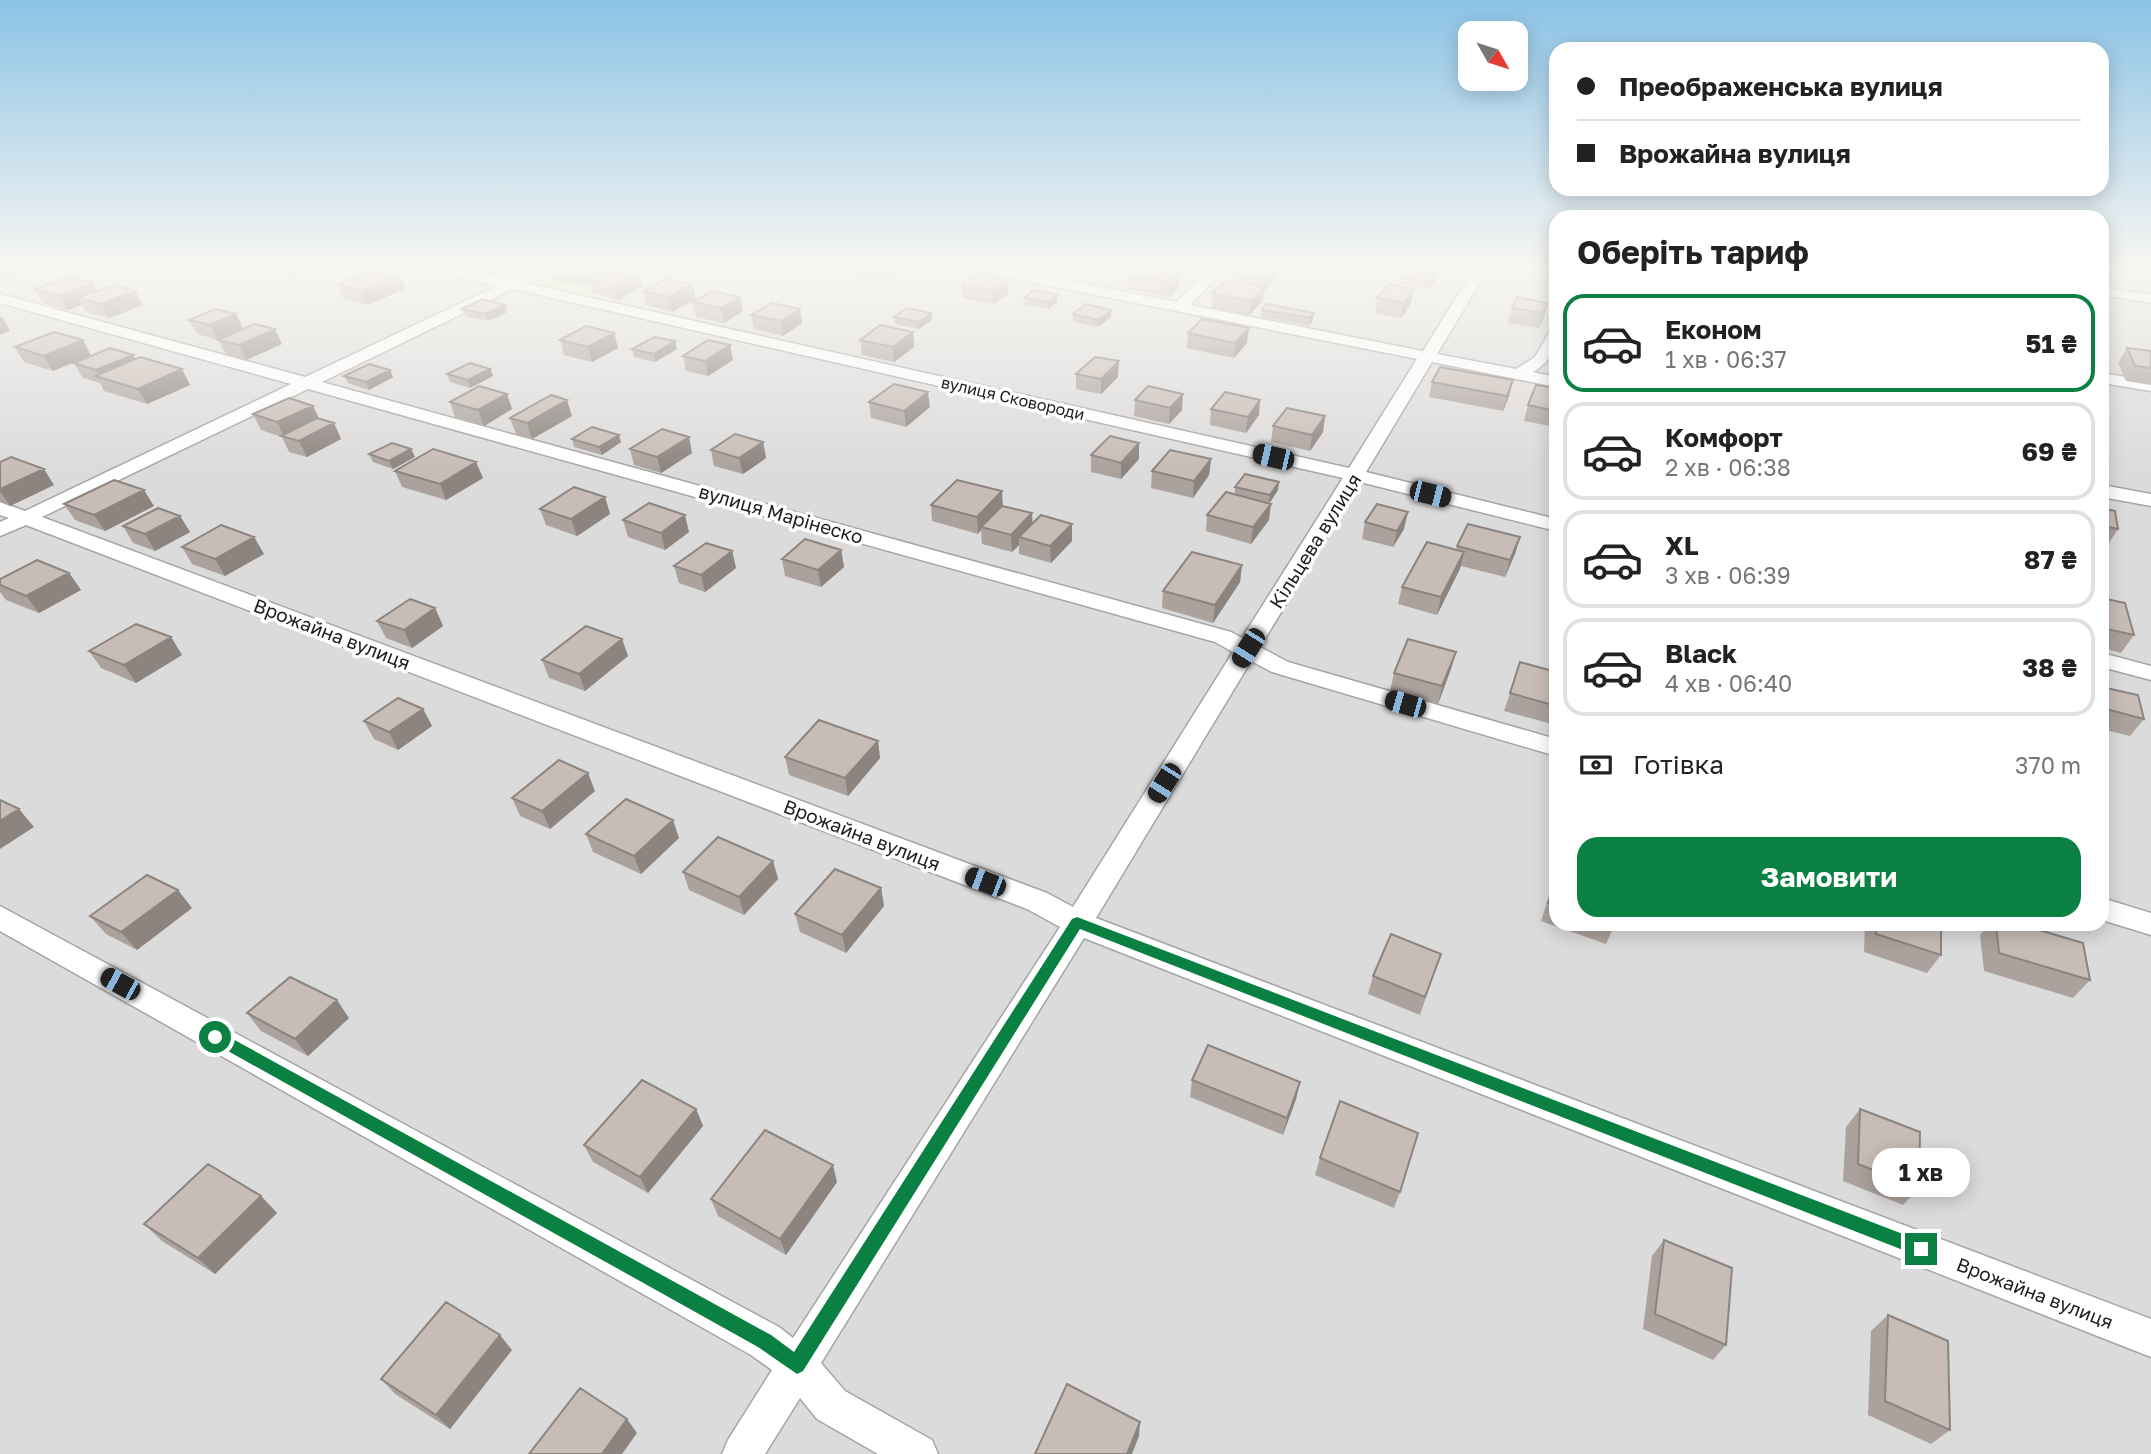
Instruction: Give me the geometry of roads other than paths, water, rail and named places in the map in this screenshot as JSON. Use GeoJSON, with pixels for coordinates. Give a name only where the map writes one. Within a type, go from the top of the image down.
{"type":"FeatureCollection","features":[{"type":"Feature","properties":{"kind":"street","name":"вулиця Марінеско"},"geometry":{"type":"LineString","coordinates":[[130,334],[1223,637],[1280,667],[1549,746]]}},
{"type":"Feature","properties":{"kind":"street"},"geometry":{"type":"LineString","coordinates":[[9,519],[405,334]]}},
{"type":"Feature","properties":{"kind":"street","name":"вулиця Сковороди"},"geometry":{"type":"LineString","coordinates":[[730,334],[1355,475],[1549,523]]}},
{"type":"Feature","properties":{"kind":"street"},"geometry":{"type":"LineString","coordinates":[[1315,334],[1549,380]]}},
{"type":"Feature","properties":{"kind":"street","name":"Кільцева вулиця"},"geometry":{"type":"LineString","coordinates":[[742,1454],[1077,923],[1441,334]]}},
{"type":"Feature","properties":{"kind":"street"},"geometry":{"type":"LineString","coordinates":[[1519,374],[1541,360],[1549,346]]}},
{"type":"Feature","properties":{"kind":"street"},"geometry":{"type":"LineString","coordinates":[[2109,379],[2151,386]]}},
{"type":"Feature","properties":{"kind":"street"},"geometry":{"type":"LineString","coordinates":[[2109,492],[2151,500]]}},
{"type":"Feature","properties":{"kind":"street","name":"Врожайна вулиця"},"geometry":{"type":"LineString","coordinates":[[9,519],[1037,901],[1077,923],[2151,1338]]}},
{"type":"Feature","properties":{"kind":"street"},"geometry":{"type":"LineString","coordinates":[[2109,662],[2151,673]]}},
{"type":"Feature","properties":{"kind":"street"},"geometry":{"type":"LineString","coordinates":[[2109,911],[2151,924]]}},
{"type":"Feature","properties":{"kind":"street"},"geometry":{"type":"LineString","coordinates":[[0,917],[752,1334],[797,1365],[831,1405],[918,1454]]}}]}
